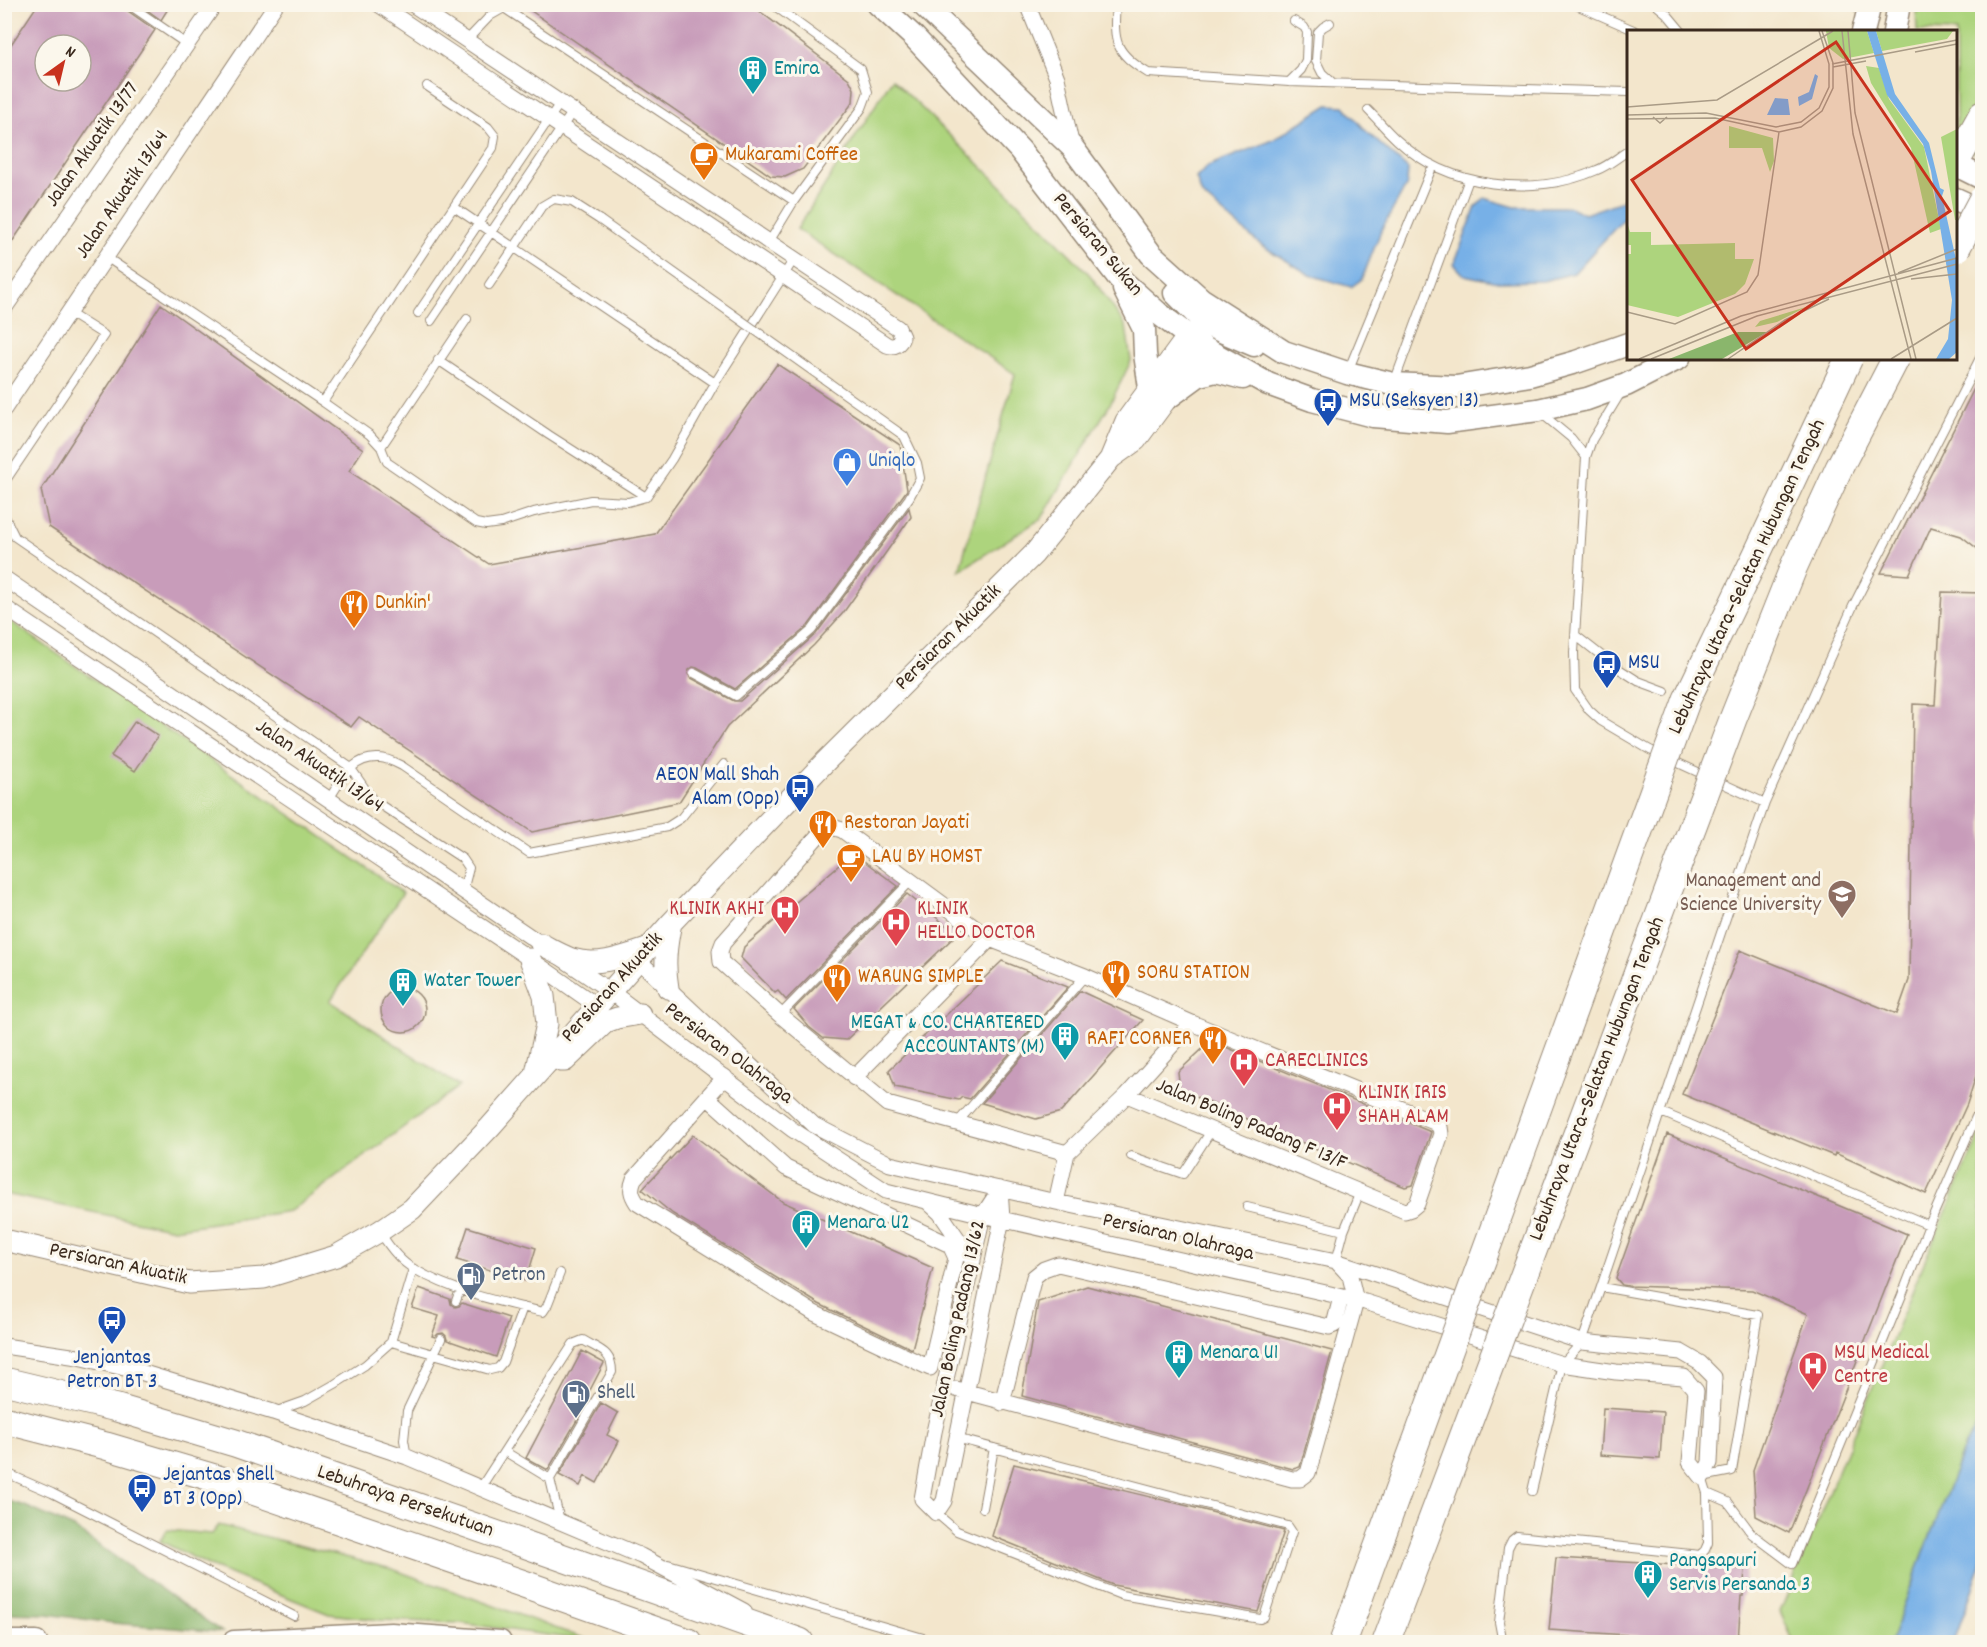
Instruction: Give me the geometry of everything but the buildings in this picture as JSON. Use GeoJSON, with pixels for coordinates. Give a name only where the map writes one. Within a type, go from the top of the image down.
{"type":"FeatureCollection","features":[{"type":"Feature","properties":{"kind":"highway"},"geometry":{"type":"LineString","coordinates":[[1957,162],[1983,115]]}},
{"type":"Feature","properties":{"kind":"highway"},"geometry":{"type":"LineString","coordinates":[[1957,247],[1983,200]]}},
{"type":"Feature","properties":{"kind":"highway","name":"Lebuhraya Utara–Selatan Hubungan Tengah"},"geometry":{"type":"LineString","coordinates":[[1343,1642],[1687,699],[1848,360]]}},
{"type":"Feature","properties":{"kind":"highway","name":"Lebuhraya Utara–Selatan Hubungan Tengah"},"geometry":{"type":"LineString","coordinates":[[1386,1642],[1742,697],[1804,544],[1839,468],[1895,360]]}},
{"type":"Feature","properties":{"kind":"highway","name":"Lebuhraya Persekutuan"},"geometry":{"type":"LineString","coordinates":[[4,1381],[117,1408],[236,1443],[802,1642]]}},
{"type":"Feature","properties":{"kind":"highway","name":"Lebuhraya Persekutuan"},"geometry":{"type":"LineString","coordinates":[[4,1420],[106,1446],[221,1480],[688,1642]]}},
{"type":"Feature","properties":{"kind":"main road","name":"Persiaran Sukan"},"geometry":{"type":"LineString","coordinates":[[878,4],[914,37],[1020,150],[1119,278],[1158,313],[1200,336],[1268,384],[1312,400],[1373,416],[1447,422],[1538,410],[1587,399],[1626,385],[1675,360]]}},
{"type":"Feature","properties":{"kind":"main road","name":"Persiaran Sukan"},"geometry":{"type":"LineString","coordinates":[[922,4],[1072,147],[1150,254],[1201,299],[1284,352],[1347,373],[1394,384],[1456,387],[1530,375],[1627,345]]}},
{"type":"Feature","properties":{"kind":"main road"},"geometry":{"type":"LineString","coordinates":[[1864,30],[1870,4]]}},
{"type":"Feature","properties":{"kind":"main road"},"geometry":{"type":"LineString","coordinates":[[1894,30],[1899,4]]}},
{"type":"Feature","properties":{"kind":"main road"},"geometry":{"type":"LineString","coordinates":[[1957,165],[1983,178]]}},
{"type":"Feature","properties":{"kind":"main road"},"geometry":{"type":"LineString","coordinates":[[1957,200],[1983,211]]}},
{"type":"Feature","properties":{"kind":"main road"},"geometry":{"type":"LineString","coordinates":[[1150,254],[1164,284],[1200,336],[1284,352]]}},
{"type":"Feature","properties":{"kind":"main road"},"geometry":{"type":"LineString","coordinates":[[1119,278],[1144,329],[1145,354],[1160,392],[1199,375],[1216,371],[1268,384]]}},
{"type":"Feature","properties":{"kind":"main road"},"geometry":{"type":"LineString","coordinates":[[234,1642],[391,1634],[500,1642]]}},
{"type":"Feature","properties":{"kind":"main road"},"geometry":{"type":"LineString","coordinates":[[4,1642],[36,1642]]}},
{"type":"Feature","properties":{"kind":"street","name":"Jalan Akuatik 13/77"},"geometry":{"type":"LineString","coordinates":[[4,309],[215,4]]}},
{"type":"Feature","properties":{"kind":"street","name":"Jalan Akuatik 13/64"},"geometry":{"type":"LineString","coordinates":[[4,409],[276,4]]}},
{"type":"Feature","properties":{"kind":"street"},"geometry":{"type":"LineString","coordinates":[[378,4],[886,345],[897,345],[901,340],[898,328],[412,4]]}},
{"type":"Feature","properties":{"kind":"street"},"geometry":{"type":"LineString","coordinates":[[1027,4],[1057,78],[1072,147]]}},
{"type":"Feature","properties":{"kind":"street","name":"Persiaran Akuatik"},"geometry":{"type":"LineString","coordinates":[[4,1240],[189,1283],[264,1278],[336,1256],[380,1231],[412,1209],[490,1127],[671,923],[825,762],[1034,554],[1111,458],[1136,440],[1160,392],[1200,336]]}},
{"type":"Feature","properties":{"kind":"street","name":"Jalan Akuatik 13/64"},"geometry":{"type":"LineString","coordinates":[[4,578],[463,891],[536,952]]}},
{"type":"Feature","properties":{"kind":"street","name":"Jalan Akuatik 13/64"},"geometry":{"type":"LineString","coordinates":[[4,607],[536,952],[603,998]]}},
{"type":"Feature","properties":{"kind":"street"},"geometry":{"type":"LineString","coordinates":[[1056,1202],[1067,1153],[1127,1095],[1192,1023],[1085,976],[990,939],[842,830],[832,827],[823,830],[723,943],[720,951],[721,962],[780,1015],[887,1104],[1067,1153]]}},
{"type":"Feature","properties":{"kind":"street"},"geometry":{"type":"LineString","coordinates":[[668,988],[665,971],[666,947],[671,923]]}},
{"type":"Feature","properties":{"kind":"street"},"geometry":{"type":"LineString","coordinates":[[854,1078],[990,939]]}},
{"type":"Feature","properties":{"kind":"street"},"geometry":{"type":"LineString","coordinates":[[640,1014],[606,1022],[565,1061],[541,1069],[547,1024],[536,952],[594,962],[643,954]]}},
{"type":"Feature","properties":{"kind":"street","name":"Persiaran Olahraga"},"geometry":{"type":"LineString","coordinates":[[603,998],[640,1014],[793,1130],[886,1191],[1341,1297],[1562,1364],[1616,1372],[1684,1377],[1696,1391],[1690,1462],[1702,1477],[1710,1463],[1714,1377],[1700,1363],[1681,1352],[1582,1342],[1336,1261],[1056,1202],[890,1164],[814,1125],[668,988],[643,954]]}},
{"type":"Feature","properties":{"kind":"street","name":"Jalan Boling Padang F 13/F"},"geometry":{"type":"LineString","coordinates":[[1127,1095],[1405,1211],[1417,1204],[1441,1134],[1440,1127],[1434,1122],[1192,1023]]}},
{"type":"Feature","properties":{"kind":"street"},"geometry":{"type":"LineString","coordinates":[[707,1096],[786,1168],[950,1245],[956,1257],[930,1368],[814,1313],[637,1203],[631,1194],[634,1179],[707,1096],[725,1077]]}},
{"type":"Feature","properties":{"kind":"street","name":"Jalan Boling Padang 13/62"},"geometry":{"type":"LineString","coordinates":[[1000,1189],[1002,1219],[944,1501],[936,1513],[922,1499],[934,1432],[983,1215],[1000,1189]]}},
{"type":"Feature","properties":{"kind":"street"},"geometry":{"type":"LineString","coordinates":[[928,1202],[940,1213],[973,1261]]}},
{"type":"Feature","properties":{"kind":"street"},"geometry":{"type":"LineString","coordinates":[[944,1386],[1292,1479],[1300,1479],[1308,1473],[1356,1301],[1350,1276],[1345,1268],[1336,1261]]}},
{"type":"Feature","properties":{"kind":"street"},"geometry":{"type":"LineString","coordinates":[[1002,1403],[1034,1277],[1044,1269],[1058,1264],[1329,1327],[1334,1325],[1341,1297]]}},
{"type":"Feature","properties":{"kind":"street"},"geometry":{"type":"LineString","coordinates":[[4,1346],[78,1357],[137,1371],[273,1412],[407,1457],[641,1556],[802,1642]]}},
{"type":"Feature","properties":{"kind":"street"},"geometry":{"type":"LineString","coordinates":[[934,1432],[956,1438]]}},
{"type":"Feature","properties":{"kind":"lane"},"geometry":{"type":"LineString","coordinates":[[128,4],[188,45]]}},
{"type":"Feature","properties":{"kind":"lane"},"geometry":{"type":"LineString","coordinates":[[769,242],[794,201],[862,108],[867,92],[861,69],[772,4]]}},
{"type":"Feature","properties":{"kind":"lane"},"geometry":{"type":"LineString","coordinates":[[1116,4],[1114,30],[1118,46],[1130,62],[1148,73],[1289,82],[1627,92]]}},
{"type":"Feature","properties":{"kind":"lane"},"geometry":{"type":"LineString","coordinates":[[1574,4],[1633,30]]}},
{"type":"Feature","properties":{"kind":"lane"},"geometry":{"type":"LineString","coordinates":[[1655,4],[1680,30]]}},
{"type":"Feature","properties":{"kind":"lane"},"geometry":{"type":"LineString","coordinates":[[467,40],[490,16],[504,6],[794,201]]}},
{"type":"Feature","properties":{"kind":"lane"},"geometry":{"type":"LineString","coordinates":[[1289,82],[1301,70],[1306,60],[1307,32],[1304,27],[1294,21]]}},
{"type":"Feature","properties":{"kind":"lane"},"geometry":{"type":"LineString","coordinates":[[1330,23],[1318,32],[1316,62],[1322,73],[1333,83]]}},
{"type":"Feature","properties":{"kind":"lane"},"geometry":{"type":"LineString","coordinates":[[323,402],[494,148],[495,136],[488,127],[427,86]]}},
{"type":"Feature","properties":{"kind":"lane"},"geometry":{"type":"LineString","coordinates":[[431,321],[491,232],[566,107]]}},
{"type":"Feature","properties":{"kind":"lane"},"geometry":{"type":"LineString","coordinates":[[418,313],[478,224],[566,107]]}},
{"type":"Feature","properties":{"kind":"lane"},"geometry":{"type":"LineString","coordinates":[[1368,110],[1398,141],[1434,165],[1469,179],[1512,186],[1556,183],[1597,170],[1627,152]]}},
{"type":"Feature","properties":{"kind":"lane"},"geometry":{"type":"LineString","coordinates":[[1347,373],[1434,165]]}},
{"type":"Feature","properties":{"kind":"lane"},"geometry":{"type":"LineString","coordinates":[[1394,384],[1469,179]]}},
{"type":"Feature","properties":{"kind":"lane"},"geometry":{"type":"LineString","coordinates":[[489,285],[542,206],[554,199],[572,201],[904,436],[917,463],[920,477],[909,498],[812,630],[736,696],[694,673]]}},
{"type":"Feature","properties":{"kind":"lane"},"geometry":{"type":"LineString","coordinates":[[454,207],[716,383]]}},
{"type":"Feature","properties":{"kind":"lane"},"geometry":{"type":"LineString","coordinates":[[106,257],[370,435],[381,447],[387,462],[476,523],[486,525],[591,500],[628,502],[646,497],[678,450],[716,383],[794,259]]}},
{"type":"Feature","properties":{"kind":"lane"},"geometry":{"type":"LineString","coordinates":[[4,483],[104,335],[69,313]]}},
{"type":"Feature","properties":{"kind":"lane"},"geometry":{"type":"LineString","coordinates":[[381,447],[467,319]]}},
{"type":"Feature","properties":{"kind":"lane"},"geometry":{"type":"LineString","coordinates":[[1532,1491],[1562,1364],[1582,1342],[1765,803],[1853,606],[1983,354]]}},
{"type":"Feature","properties":{"kind":"lane"},"geometry":{"type":"LineString","coordinates":[[438,360],[646,497]]}},
{"type":"Feature","properties":{"kind":"lane"},"geometry":{"type":"LineString","coordinates":[[1626,385],[1592,440],[1586,457],[1575,635],[1575,690],[1589,710],[1601,721],[1650,750],[1765,803]]}},
{"type":"Feature","properties":{"kind":"lane"},"geometry":{"type":"LineString","coordinates":[[1538,410],[1571,438],[1586,457]]}},
{"type":"Feature","properties":{"kind":"lane"},"geometry":{"type":"LineString","coordinates":[[4,515],[15,537],[350,767],[374,800],[463,859],[469,868],[463,891]]}},
{"type":"Feature","properties":{"kind":"lane"},"geometry":{"type":"LineString","coordinates":[[1575,635],[1638,681],[1665,691]]}},
{"type":"Feature","properties":{"kind":"lane"},"geometry":{"type":"LineString","coordinates":[[329,799],[350,767],[364,759],[382,757],[402,766],[529,853],[667,827],[681,818],[724,764]]}},
{"type":"Feature","properties":{"kind":"lane"},"geometry":{"type":"LineString","coordinates":[[780,1015],[911,881]]}},
{"type":"Feature","properties":{"kind":"lane"},"geometry":{"type":"LineString","coordinates":[[956,1124],[1085,976]]}},
{"type":"Feature","properties":{"kind":"lane"},"geometry":{"type":"LineString","coordinates":[[1707,1493],[1728,1502],[1752,1534],[1792,1564],[1929,1225],[1983,1103]]}},
{"type":"Feature","properties":{"kind":"lane"},"geometry":{"type":"LineString","coordinates":[[1661,1112],[1929,1225]]}},
{"type":"Feature","properties":{"kind":"lane"},"geometry":{"type":"LineString","coordinates":[[1131,1156],[1183,1174],[1211,1131]]}},
{"type":"Feature","properties":{"kind":"lane"},"geometry":{"type":"LineString","coordinates":[[1336,1261],[1344,1231],[1360,1192]]}},
{"type":"Feature","properties":{"kind":"lane"},"geometry":{"type":"LineString","coordinates":[[1247,1207],[1344,1231]]}},
{"type":"Feature","properties":{"kind":"lane"},"geometry":{"type":"LineString","coordinates":[[380,1231],[391,1248],[413,1269],[460,1290],[543,1312],[560,1273]]}},
{"type":"Feature","properties":{"kind":"lane"},"geometry":{"type":"LineString","coordinates":[[273,1412],[305,1401],[335,1384],[365,1365],[391,1342],[413,1269]]}},
{"type":"Feature","properties":{"kind":"lane"},"geometry":{"type":"LineString","coordinates":[[1507,1642],[1502,1638],[1499,1622],[1508,1548],[1517,1536],[1700,1555],[1708,1543],[1707,1493],[1702,1477],[1732,1471],[1758,1315],[1601,1287]]}},
{"type":"Feature","properties":{"kind":"lane"},"geometry":{"type":"LineString","coordinates":[[456,1301],[460,1290]]}},
{"type":"Feature","properties":{"kind":"lane"},"geometry":{"type":"LineString","coordinates":[[391,1342],[490,1370],[498,1368],[503,1362],[523,1307]]}},
{"type":"Feature","properties":{"kind":"lane"},"geometry":{"type":"LineString","coordinates":[[407,1457],[404,1440],[407,1411],[441,1339]]}},
{"type":"Feature","properties":{"kind":"lane"},"geometry":{"type":"LineString","coordinates":[[481,1487],[573,1344],[583,1340],[607,1354],[612,1361],[612,1372],[550,1479],[560,1521]]}},
{"type":"Feature","properties":{"kind":"lane"},"geometry":{"type":"LineString","coordinates":[[936,1513],[957,1531],[1121,1595],[1260,1619],[1264,1617],[1292,1532],[1288,1526],[956,1438]]}},
{"type":"Feature","properties":{"kind":"lane"},"geometry":{"type":"LineString","coordinates":[[983,1508],[994,1448]]}},
{"type":"Feature","properties":{"kind":"lane"},"geometry":{"type":"LineString","coordinates":[[504,1451],[550,1479]]}},
{"type":"Feature","properties":{"kind":"lane"},"geometry":{"type":"LineString","coordinates":[[4,1472],[52,1493],[294,1616]]}},
{"type":"Feature","properties":{"kind":"lane"},"geometry":{"type":"LineString","coordinates":[[641,1556],[937,1642]]}},
{"type":"Feature","properties":{"kind":"green space"},"geometry":{"type":"Polygon","coordinates":[[[1918,5],[1982,5],[1982,156],[1960,146],[1957,139],[1957,30],[1917,30],[1916,8],[1918,5]]]}},
{"type":"Feature","properties":{"kind":"green space"},"geometry":{"type":"Polygon","coordinates":[[[892,79],[1090,275],[1126,326],[1131,361],[1109,406],[1042,518],[959,571],[1015,374],[797,229],[892,79]]]}},
{"type":"Feature","properties":{"kind":"green space"},"geometry":{"type":"Polygon","coordinates":[[[4,617],[403,893],[330,1001],[459,1086],[290,1211],[174,1229],[5,1194],[4,617]]]}},
{"type":"Feature","properties":{"kind":"green space"},"geometry":{"type":"Polygon","coordinates":[[[1982,1130],[1982,1416],[1965,1445],[1890,1642],[1794,1642],[1780,1612],[1928,1253],[1982,1130]]]}},
{"type":"Feature","properties":{"kind":"green space"},"geometry":{"type":"Polygon","coordinates":[[[5,1500],[25,1506],[74,1528],[222,1632],[113,1623],[47,1614],[5,1613],[5,1500]]]}},
{"type":"Feature","properties":{"kind":"green space"},"geometry":{"type":"Polygon","coordinates":[[[219,1525],[392,1569],[591,1641],[460,1623],[380,1620],[329,1614],[210,1566],[160,1541],[167,1530],[212,1534],[219,1525]]]}},
{"type":"Feature","properties":{"kind":"water"},"geometry":{"type":"Polygon","coordinates":[[[1328,105],[1344,106],[1368,133],[1408,169],[1407,184],[1381,231],[1362,279],[1351,287],[1310,275],[1261,245],[1202,195],[1196,178],[1208,166],[1273,140],[1328,105]]]}},
{"type":"Feature","properties":{"kind":"water"},"geometry":{"type":"Polygon","coordinates":[[[1627,191],[1627,215],[1574,273],[1543,281],[1498,282],[1464,275],[1454,264],[1476,207],[1484,198],[1515,207],[1570,207],[1585,214],[1622,201],[1627,191]]]}},
{"type":"Feature","properties":{"kind":"water"},"geometry":{"type":"Polygon","coordinates":[[[1982,1416],[1982,1562],[1954,1642],[1890,1642],[1965,1445],[1982,1416]]]}},
{"type":"Feature","properties":{"kind":"place","name":"Emira"},"geometry":{"type":"Point","coordinates":[753,96]}},
{"type":"Feature","properties":{"kind":"place","name":"Mukarami Coffee"},"geometry":{"type":"Point","coordinates":[704,182]}},
{"type":"Feature","properties":{"kind":"place","name":"MSU (Seksyen 13)"},"geometry":{"type":"Point","coordinates":[1328,428]}},
{"type":"Feature","properties":{"kind":"place","name":"Uniqlo"},"geometry":{"type":"Point","coordinates":[847,488]}},
{"type":"Feature","properties":{"kind":"place","name":"Dunkin'"},"geometry":{"type":"Point","coordinates":[354,630]}},
{"type":"Feature","properties":{"kind":"place","name":"MSU"},"geometry":{"type":"Point","coordinates":[1607,690]}},
{"type":"Feature","properties":{"kind":"place","name":"AEON Mall Shah Alam (Opp)"},"geometry":{"type":"Point","coordinates":[800,814]}},
{"type":"Feature","properties":{"kind":"place","name":"Restoran Jayati"},"geometry":{"type":"Point","coordinates":[823,850]}},
{"type":"Feature","properties":{"kind":"place","name":"LAU BY HOMST"},"geometry":{"type":"Point","coordinates":[851,884]}},
{"type":"Feature","properties":{"kind":"place","name":"Management and Science University"},"geometry":{"type":"Point","coordinates":[1842,920]}},
{"type":"Feature","properties":{"kind":"place","name":"KLINIK AKHI"},"geometry":{"type":"Point","coordinates":[785,936]}},
{"type":"Feature","properties":{"kind":"place","name":"KLINIK HELLO DOCTOR"},"geometry":{"type":"Point","coordinates":[896,948]}},
{"type":"Feature","properties":{"kind":"place","name":"SORU STATION"},"geometry":{"type":"Point","coordinates":[1116,1000]}},
{"type":"Feature","properties":{"kind":"place","name":"WARUNG SIMPLE"},"geometry":{"type":"Point","coordinates":[837,1004]}},
{"type":"Feature","properties":{"kind":"place","name":"Water Tower"},"geometry":{"type":"Point","coordinates":[403,1008]}},
{"type":"Feature","properties":{"kind":"place","name":"MEGAT & CO. CHARTERED ACCOUNTANTS (M)"},"geometry":{"type":"Point","coordinates":[1065,1062]}},
{"type":"Feature","properties":{"kind":"place","name":"RAFI CORNER"},"geometry":{"type":"Point","coordinates":[1213,1066]}},
{"type":"Feature","properties":{"kind":"place","name":"CARECLINICS"},"geometry":{"type":"Point","coordinates":[1244,1088]}},
{"type":"Feature","properties":{"kind":"place","name":"KLINIK IRIS SHAH ALAM"},"geometry":{"type":"Point","coordinates":[1337,1132]}},
{"type":"Feature","properties":{"kind":"place","name":"Menara U2"},"geometry":{"type":"Point","coordinates":[806,1250]}},
{"type":"Feature","properties":{"kind":"place","name":"Petron"},"geometry":{"type":"Point","coordinates":[471,1302]}},
{"type":"Feature","properties":{"kind":"place","name":"Jenjantas Petron BT 3"},"geometry":{"type":"Point","coordinates":[112,1346]}},
{"type":"Feature","properties":{"kind":"place","name":"Menara U1"},"geometry":{"type":"Point","coordinates":[1179,1380]}},
{"type":"Feature","properties":{"kind":"place","name":"MSU Medical Centre"},"geometry":{"type":"Point","coordinates":[1813,1392]}},
{"type":"Feature","properties":{"kind":"place","name":"Shell"},"geometry":{"type":"Point","coordinates":[576,1420]}},
{"type":"Feature","properties":{"kind":"place","name":"Jejantas Shell BT 3 (Opp)"},"geometry":{"type":"Point","coordinates":[142,1514]}},
{"type":"Feature","properties":{"kind":"place","name":"Pangsapuri Servis Persanda 3"},"geometry":{"type":"Point","coordinates":[1648,1600]}}]}
